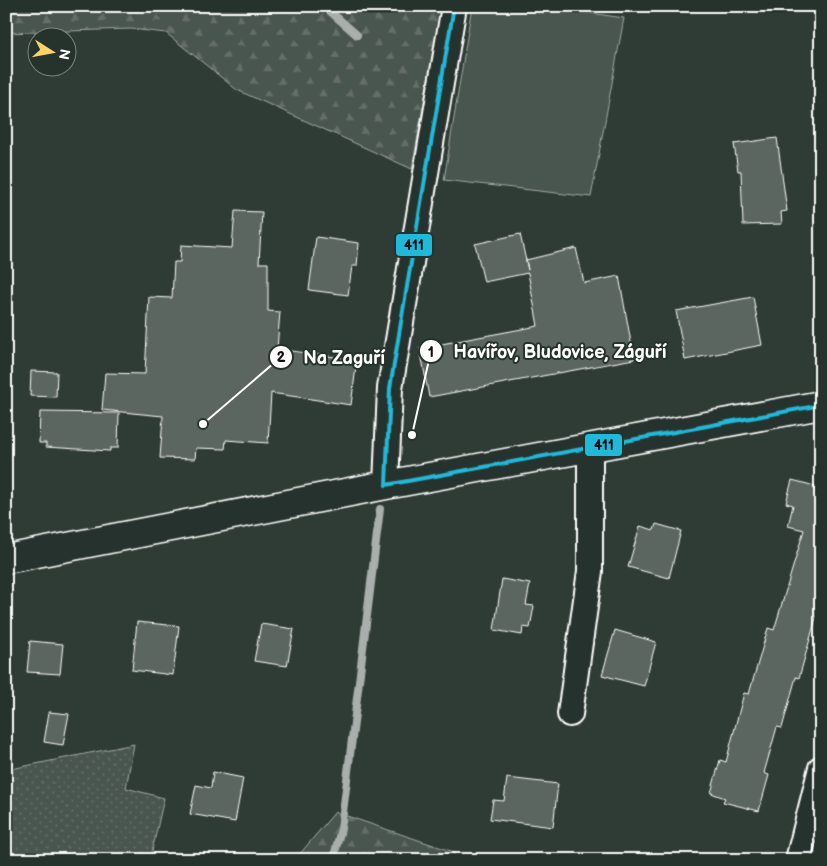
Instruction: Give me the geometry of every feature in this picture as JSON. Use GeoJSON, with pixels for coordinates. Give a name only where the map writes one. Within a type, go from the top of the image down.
{"type":"FeatureCollection","features":[{"type":"Feature","properties":{"kind":"street"},"geometry":{"type":"LineString","coordinates":[[386,485],[390,388],[454,6]]}},
{"type":"Feature","properties":{"kind":"street"},"geometry":{"type":"LineString","coordinates":[[6,559],[386,485],[821,404]]}},
{"type":"Feature","properties":{"kind":"street"},"geometry":{"type":"LineString","coordinates":[[570,714],[590,570],[590,447]]}},
{"type":"Feature","properties":{"kind":"street"},"geometry":{"type":"LineString","coordinates":[[798,860],[821,768]]}},
{"type":"Feature","properties":{"kind":"green space"},"geometry":{"type":"Polygon","coordinates":[[[6,6],[441,6],[412,169],[237,90],[166,33],[131,29],[78,31],[78,28],[28,28],[28,32],[6,33],[6,6]]]}},
{"type":"Feature","properties":{"kind":"green space"},"geometry":{"type":"Polygon","coordinates":[[[472,6],[542,6],[624,18],[591,197],[444,180],[472,6]]]}},
{"type":"Feature","properties":{"kind":"green space"},"geometry":{"type":"Polygon","coordinates":[[[134,744],[126,788],[164,798],[150,860],[6,860],[6,770],[134,744]]]}},
{"type":"Feature","properties":{"kind":"green space"},"geometry":{"type":"Polygon","coordinates":[[[335,812],[454,852],[454,860],[290,860],[299,855],[335,812]]]}},
{"type":"Feature","properties":{"kind":"building"},"geometry":{"type":"Polygon","coordinates":[[[777,138],[787,211],[781,212],[782,224],[743,225],[741,171],[738,171],[734,144],[777,138]]]}},
{"type":"Feature","properties":{"kind":"building"},"geometry":{"type":"Polygon","coordinates":[[[235,211],[262,212],[259,263],[268,263],[268,311],[280,312],[277,349],[357,360],[351,405],[271,393],[268,443],[226,440],[225,449],[196,448],[195,459],[160,458],[163,416],[102,410],[105,373],[145,374],[149,297],[172,298],[174,262],[180,262],[181,245],[232,248],[235,211]]]}},
{"type":"Feature","properties":{"kind":"building"},"geometry":{"type":"Polygon","coordinates":[[[520,234],[528,270],[526,260],[576,248],[584,283],[619,276],[634,359],[429,397],[420,348],[538,326],[528,273],[484,282],[475,244],[520,234]]]}},
{"type":"Feature","properties":{"kind":"building"},"geometry":{"type":"Polygon","coordinates":[[[316,237],[359,243],[357,266],[352,266],[348,295],[309,290],[316,237]]]}},
{"type":"Feature","properties":{"kind":"building"},"geometry":{"type":"Polygon","coordinates":[[[753,297],[762,345],[685,360],[676,311],[753,297]]]}},
{"type":"Feature","properties":{"kind":"building"},"geometry":{"type":"Polygon","coordinates":[[[31,371],[57,372],[56,397],[30,396],[31,371]]]}},
{"type":"Feature","properties":{"kind":"building"},"geometry":{"type":"Polygon","coordinates":[[[40,412],[119,413],[118,448],[110,448],[110,451],[46,447],[46,443],[39,443],[40,412]]]}},
{"type":"Feature","properties":{"kind":"building"},"geometry":{"type":"Polygon","coordinates":[[[792,480],[815,486],[814,490],[821,492],[821,600],[799,678],[796,677],[782,728],[777,727],[764,773],[769,775],[759,811],[723,802],[725,798],[711,793],[720,760],[726,762],[744,693],[749,694],[768,628],[774,630],[804,530],[788,526],[793,505],[786,503],[792,480]]]}},
{"type":"Feature","properties":{"kind":"building"},"geometry":{"type":"Polygon","coordinates":[[[656,524],[681,531],[669,578],[628,567],[640,526],[654,530],[656,524]]]}},
{"type":"Feature","properties":{"kind":"building"},"geometry":{"type":"Polygon","coordinates":[[[502,579],[530,584],[526,605],[534,606],[530,628],[523,627],[522,635],[494,630],[502,579]]]}},
{"type":"Feature","properties":{"kind":"building"},"geometry":{"type":"Polygon","coordinates":[[[137,622],[179,626],[173,675],[132,670],[137,622]]]}},
{"type":"Feature","properties":{"kind":"building"},"geometry":{"type":"Polygon","coordinates":[[[261,624],[294,629],[287,666],[254,661],[261,624]]]}},
{"type":"Feature","properties":{"kind":"building"},"geometry":{"type":"Polygon","coordinates":[[[615,630],[656,642],[644,686],[602,675],[615,630]]]}},
{"type":"Feature","properties":{"kind":"building"},"geometry":{"type":"Polygon","coordinates":[[[30,641],[63,644],[60,674],[27,672],[30,641]]]}},
{"type":"Feature","properties":{"kind":"building"},"geometry":{"type":"Polygon","coordinates":[[[49,712],[69,714],[63,745],[44,742],[49,712]]]}},
{"type":"Feature","properties":{"kind":"building"},"geometry":{"type":"Polygon","coordinates":[[[213,772],[243,778],[235,822],[190,814],[196,785],[211,788],[213,772]]]}},
{"type":"Feature","properties":{"kind":"building"},"geometry":{"type":"Polygon","coordinates":[[[507,778],[558,784],[553,827],[490,819],[493,800],[504,801],[507,778]]]}},
{"type":"Feature","properties":{"kind":"waterway"},"geometry":{"type":"LineString","coordinates":[[324,6],[357,35]]}},
{"type":"Feature","properties":{"kind":"waterway"},"geometry":{"type":"LineString","coordinates":[[333,860],[341,829],[380,509]]}},
{"type":"Feature","properties":{"kind":"transit line","name":"411"},"geometry":{"type":"LineString","coordinates":[[386,485],[390,388],[454,6]]}},
{"type":"Feature","properties":{"kind":"transit line","name":"411"},"geometry":{"type":"LineString","coordinates":[[386,485],[821,405]]}},
{"type":"Feature","properties":{"kind":"place","name":"Na Zaguří"},"geometry":{"type":"Point","coordinates":[203,424]}},
{"type":"Feature","properties":{"kind":"place","name":"Havířov, Bludovice, Záguří"},"geometry":{"type":"Point","coordinates":[412,435]}}]}
